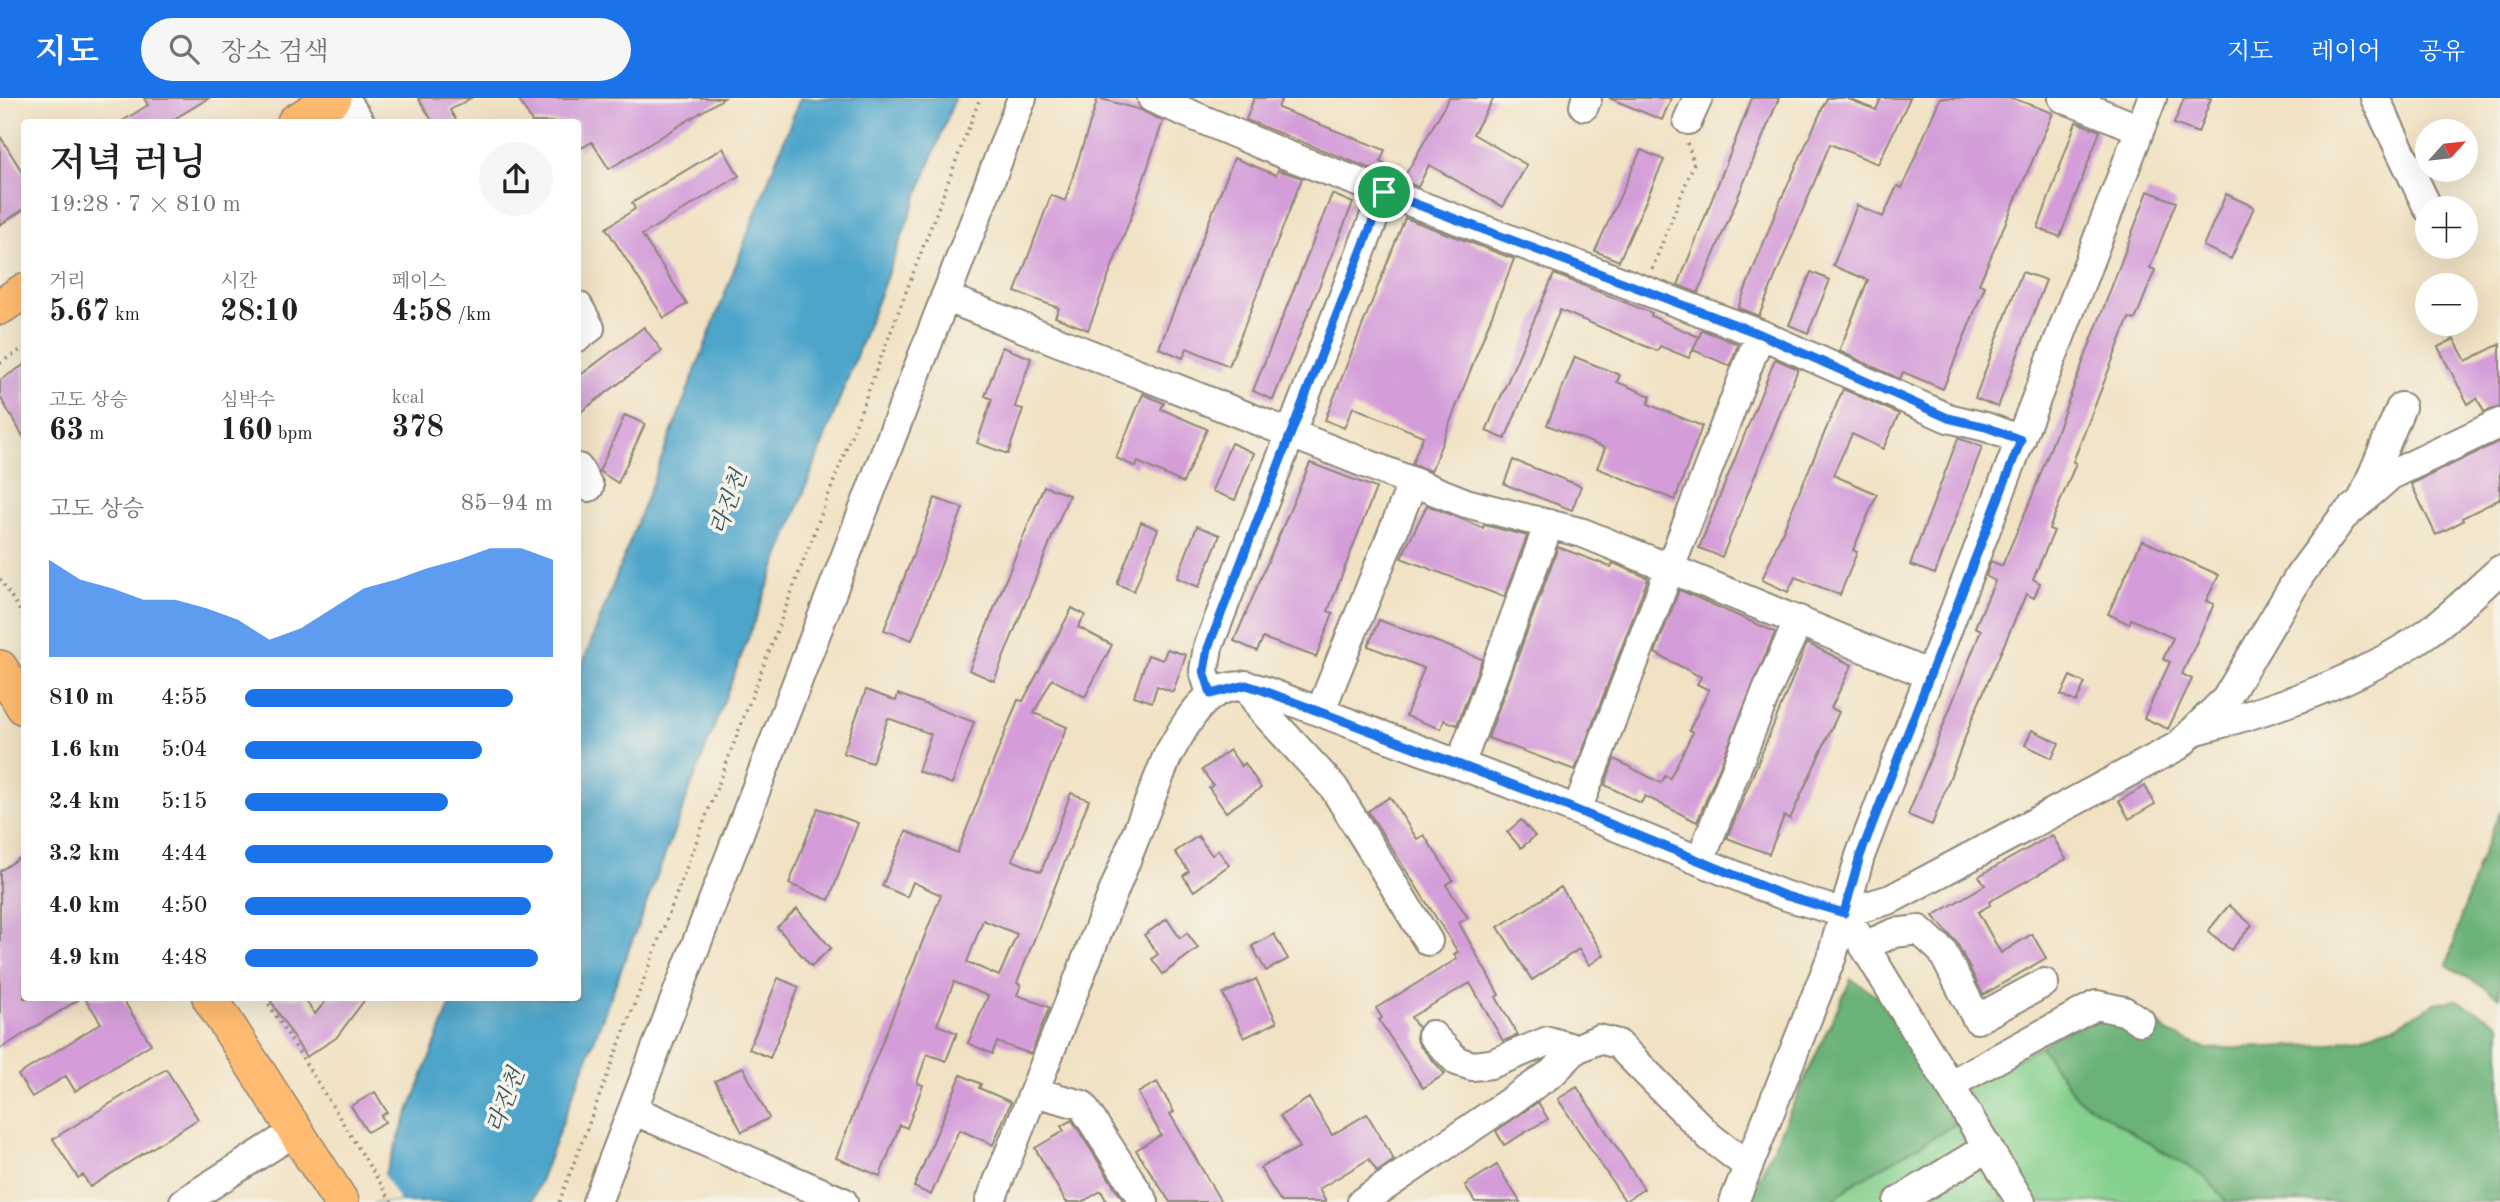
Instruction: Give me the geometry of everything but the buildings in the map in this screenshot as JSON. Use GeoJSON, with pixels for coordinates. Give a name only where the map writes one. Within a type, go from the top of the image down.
{"type":"FeatureCollection","features":[{"type":"Feature","properties":{"kind":"main road"},"geometry":{"type":"LineString","coordinates":[[300,119],[334,98]]}},
{"type":"Feature","properties":{"kind":"main road"},"geometry":{"type":"LineString","coordinates":[[0,307],[21,293]]}},
{"type":"Feature","properties":{"kind":"main road"},"geometry":{"type":"LineString","coordinates":[[0,668],[21,702]]}},
{"type":"Feature","properties":{"kind":"main road"},"geometry":{"type":"LineString","coordinates":[[212,1001],[337,1199]]}},
{"type":"Feature","properties":{"kind":"street"},"geometry":{"type":"LineString","coordinates":[[344,98],[358,119]]}},
{"type":"Feature","properties":{"kind":"street"},"geometry":{"type":"LineString","coordinates":[[597,1202],[1022,98]]}},
{"type":"Feature","properties":{"kind":"street"},"geometry":{"type":"LineString","coordinates":[[1152,98],[1384,192],[1760,334],[1948,418],[1986,427],[2021,440]]}},
{"type":"Feature","properties":{"kind":"street"},"geometry":{"type":"LineString","coordinates":[[2063,98],[2140,129]]}},
{"type":"Feature","properties":{"kind":"street"},"geometry":{"type":"LineString","coordinates":[[1734,1202],[1832,956],[1860,856],[2152,98]]}},
{"type":"Feature","properties":{"kind":"street"},"geometry":{"type":"LineString","coordinates":[[2375,98],[2422,196]]}},
{"type":"Feature","properties":{"kind":"street"},"geometry":{"type":"LineString","coordinates":[[1211,694],[1204,671],[1208,648],[1384,192]]}},
{"type":"Feature","properties":{"kind":"street"},"geometry":{"type":"LineString","coordinates":[[945,297],[1466,503],[1583,533],[1930,675]]}},
{"type":"Feature","properties":{"kind":"street"},"geometry":{"type":"LineString","coordinates":[[581,312],[590,328],[581,335]]}},
{"type":"Feature","properties":{"kind":"street"},"geometry":{"type":"LineString","coordinates":[[1577,810],[1668,567],[1760,334]]}},
{"type":"Feature","properties":{"kind":"street"},"geometry":{"type":"LineString","coordinates":[[2362,501],[2401,407]]}},
{"type":"Feature","properties":{"kind":"street"},"geometry":{"type":"LineString","coordinates":[[990,1202],[1167,757],[1194,710],[1211,694],[1246,685],[1577,810],[1783,895],[1844,913],[1891,899],[2178,746],[2226,699],[2300,575],[2343,517],[2391,475],[2500,423]]}},
{"type":"Feature","properties":{"kind":"street"},"geometry":{"type":"LineString","coordinates":[[1320,712],[1413,482]]}},
{"type":"Feature","properties":{"kind":"street"},"geometry":{"type":"LineString","coordinates":[[1460,765],[1549,524]]}},
{"type":"Feature","properties":{"kind":"street"},"geometry":{"type":"LineString","coordinates":[[2197,730],[2305,697],[2377,664],[2428,632],[2500,570]]}},
{"type":"Feature","properties":{"kind":"street"},"geometry":{"type":"LineString","coordinates":[[1700,861],[1798,620]]}},
{"type":"Feature","properties":{"kind":"street"},"geometry":{"type":"LineString","coordinates":[[1246,685],[1261,709],[1334,788],[1428,941]]}},
{"type":"Feature","properties":{"kind":"street"},"geometry":{"type":"LineString","coordinates":[[1844,913],[2021,1202]]}},
{"type":"Feature","properties":{"kind":"street"},"geometry":{"type":"LineString","coordinates":[[1864,946],[1895,933],[1919,930],[1942,951],[1978,1019],[2044,983]]}},
{"type":"Feature","properties":{"kind":"street"},"geometry":{"type":"LineString","coordinates":[[1950,1085],[2096,1005],[2124,1011],[2140,1021]]}},
{"type":"Feature","properties":{"kind":"street"},"geometry":{"type":"LineString","coordinates":[[1433,1035],[1457,1061],[1472,1066],[1491,1064],[1548,1041],[1576,1049]]}},
{"type":"Feature","properties":{"kind":"street"},"geometry":{"type":"LineString","coordinates":[[1362,1202],[1542,1081],[1576,1049],[1600,1039],[1618,1044],[1710,1138],[1748,1166]]}},
{"type":"Feature","properties":{"kind":"street"},"geometry":{"type":"LineString","coordinates":[[1034,1092],[1082,1105],[1144,1202]]}},
{"type":"Feature","properties":{"kind":"street"},"geometry":{"type":"LineString","coordinates":[[633,1110],[844,1202]]}},
{"type":"Feature","properties":{"kind":"street"},"geometry":{"type":"LineString","coordinates":[[184,1202],[296,1131]]}},
{"type":"Feature","properties":{"kind":"street"},"geometry":{"type":"LineString","coordinates":[[1898,1202],[1988,1147]]}},
{"type":"Feature","properties":{"kind":"path"},"geometry":{"type":"LineString","coordinates":[[559,1202],[980,98]]}},
{"type":"Feature","properties":{"kind":"path"},"geometry":{"type":"LineString","coordinates":[[1644,291],[1694,163],[1684,136],[1693,109]]}},
{"type":"Feature","properties":{"kind":"path"},"geometry":{"type":"LineString","coordinates":[[0,363],[21,350]]}},
{"type":"Feature","properties":{"kind":"path"},"geometry":{"type":"LineString","coordinates":[[0,579],[21,612]]}},
{"type":"Feature","properties":{"kind":"path"},"geometry":{"type":"LineString","coordinates":[[267,1001],[392,1202]]}},
{"type":"Feature","properties":{"kind":"green space"},"geometry":{"type":"Polygon","coordinates":[[[2500,812],[2500,997],[2447,965],[2478,864],[2500,812]]]}},
{"type":"Feature","properties":{"kind":"green space"},"geometry":{"type":"Polygon","coordinates":[[[1851,979],[1880,998],[1956,1124],[1851,1185],[1832,1202],[1748,1202],[1851,979]]]}},
{"type":"Feature","properties":{"kind":"green space"},"geometry":{"type":"Polygon","coordinates":[[[2457,1000],[2500,1024],[2500,1202],[2227,1202],[2206,1178],[2077,1098],[2040,1046],[2089,1017],[2124,1021],[2136,1036],[2153,1019],[2168,1033],[2207,1049],[2326,1045],[2396,1026],[2435,1003],[2457,1000]]]}},
{"type":"Feature","properties":{"kind":"green space"},"geometry":{"type":"Polygon","coordinates":[[[2040,1046],[2077,1098],[2206,1178],[2227,1202],[2035,1202],[1964,1089],[2040,1046]]]}},
{"type":"Feature","properties":{"kind":"green space"},"geometry":{"type":"Polygon","coordinates":[[[1956,1124],[1965,1139],[1966,1147],[1884,1202],[1832,1202],[1851,1185],[1956,1124]]]}},
{"type":"Feature","properties":{"kind":"green space"},"geometry":{"type":"Polygon","coordinates":[[[1974,1169],[1989,1174],[2006,1202],[1922,1202],[1974,1169]]]}},
{"type":"Feature","properties":{"kind":"water","name":"라진천"},"geometry":{"type":"Polygon","coordinates":[[[800,98],[955,98],[532,1202],[374,1202],[452,1001],[581,1001],[581,668],[800,98]]]}},
{"type":"Feature","properties":{"kind":"pier"},"geometry":{"type":"Polygon","coordinates":[[[382,1172],[400,1202],[371,1202],[382,1172]]]}},
{"type":"Feature","properties":{"kind":"route"},"geometry":{"type":"LineString","coordinates":[[1384,192],[1760,334],[1948,418],[1986,427],[2021,440],[1860,856],[1844,913],[1783,895],[1537,794],[1262,690],[1246,685],[1211,694],[1204,671],[1208,648],[1384,192]]}}]}
